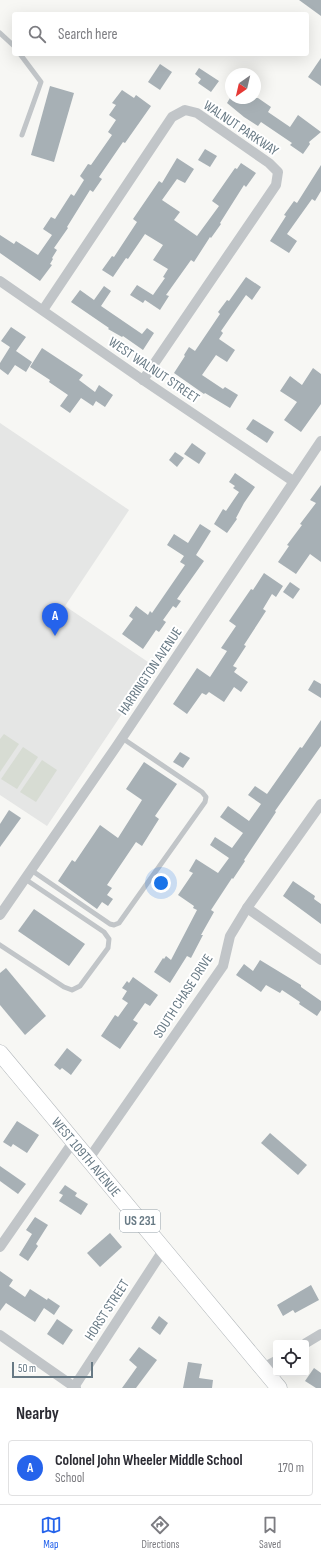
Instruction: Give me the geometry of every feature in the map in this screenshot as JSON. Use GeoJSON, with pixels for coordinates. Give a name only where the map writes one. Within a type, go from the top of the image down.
{"type":"FeatureCollection","features":[{"type":"Feature","properties":{"kind":"main road","name":"WEST 109TH AVENUE"},"geometry":{"type":"LineString","coordinates":[[0,1054],[164,1249],[269,1364],[279,1388]]}},
{"type":"Feature","properties":{"kind":"street","name":"WALNUT PARKWAY"},"geometry":{"type":"LineString","coordinates":[[43,310],[172,117],[185,110],[197,113],[269,163],[278,172],[276,185],[143,380]]}},
{"type":"Feature","properties":{"kind":"street","name":"WEST WALNUT STREET"},"geometry":{"type":"LineString","coordinates":[[0,281],[293,481]]}},
{"type":"Feature","properties":{"kind":"street","name":"HARRINGTON AVENUE"},"geometry":{"type":"LineString","coordinates":[[0,915],[122,738],[321,441]]}},
{"type":"Feature","properties":{"kind":"street","name":"SOUTH CHASE DRIVE"},"geometry":{"type":"LineString","coordinates":[[88,1160],[223,966],[230,936],[247,908],[321,804]]}},
{"type":"Feature","properties":{"kind":"street"},"geometry":{"type":"LineString","coordinates":[[247,908],[321,960]]}},
{"type":"Feature","properties":{"kind":"street"},"geometry":{"type":"LineString","coordinates":[[0,1247],[73,1142]]}},
{"type":"Feature","properties":{"kind":"street","name":"HORST STREET"},"geometry":{"type":"LineString","coordinates":[[75,1387],[164,1249]]}},
{"type":"Feature","properties":{"kind":"street"},"geometry":{"type":"LineString","coordinates":[[309,1341],[321,1334]]}},
{"type":"Feature","properties":{"kind":"street"},"geometry":{"type":"LineString","coordinates":[[0,1335],[75,1387]]}},
{"type":"Feature","properties":{"kind":"lane"},"geometry":{"type":"LineString","coordinates":[[0,32],[12,44]]}},
{"type":"Feature","properties":{"kind":"lane"},"geometry":{"type":"LineString","coordinates":[[22,56],[41,82],[22,135]]}},
{"type":"Feature","properties":{"kind":"lane"},"geometry":{"type":"LineString","coordinates":[[31,870],[110,924],[114,925],[119,923],[205,802],[206,797],[202,792],[122,738]]}},
{"type":"Feature","properties":{"kind":"lane"},"geometry":{"type":"LineString","coordinates":[[0,945],[64,988],[72,990],[80,986],[108,948],[109,939],[104,932],[25,879]]}},
{"type":"Feature","properties":{"kind":"shaded area"},"geometry":{"type":"Polygon","coordinates":[[[0,423],[129,510],[65,606],[154,666],[47,826],[0,795],[0,423]]]}},
{"type":"Feature","properties":{"kind":"shaded area"},"geometry":{"type":"Polygon","coordinates":[[[4,734],[19,744],[0,772],[0,739],[4,734]]]}},
{"type":"Feature","properties":{"kind":"shaded area"},"geometry":{"type":"Polygon","coordinates":[[[23,747],[38,757],[17,789],[1,779],[23,747]]]}},
{"type":"Feature","properties":{"kind":"shaded area"},"geometry":{"type":"Polygon","coordinates":[[[42,760],[57,770],[36,802],[20,792],[42,760]]]}},
{"type":"Feature","properties":{"kind":"building"},"geometry":{"type":"Polygon","coordinates":[[[299,0],[321,0],[321,16],[299,0]]]}},
{"type":"Feature","properties":{"kind":"building"},"geometry":{"type":"Polygon","coordinates":[[[321,58],[321,86],[308,77],[321,58]]]}},
{"type":"Feature","properties":{"kind":"building"},"geometry":{"type":"Polygon","coordinates":[[[160,64],[172,72],[160,90],[148,82],[160,64]]]}},
{"type":"Feature","properties":{"kind":"building"},"geometry":{"type":"Polygon","coordinates":[[[199,68],[219,81],[211,92],[198,83],[201,79],[195,74],[199,68]]]}},
{"type":"Feature","properties":{"kind":"building"},"geometry":{"type":"Polygon","coordinates":[[[50,86],[74,93],[54,162],[31,155],[50,86]]]}},
{"type":"Feature","properties":{"kind":"building"},"geometry":{"type":"Polygon","coordinates":[[[122,90],[134,98],[136,95],[151,106],[125,143],[123,142],[99,177],[102,179],[93,192],[90,190],[67,227],[68,228],[54,248],[57,250],[50,264],[52,265],[40,281],[0,253],[0,235],[14,244],[16,241],[38,255],[52,235],[43,229],[51,217],[55,219],[71,194],[74,196],[84,180],[80,176],[88,164],[91,165],[112,135],[108,132],[116,120],[109,115],[116,105],[112,103],[122,90]]]}},
{"type":"Feature","properties":{"kind":"building"},"geometry":{"type":"Polygon","coordinates":[[[261,100],[271,107],[268,112],[290,127],[298,115],[321,132],[309,142],[310,144],[303,154],[290,145],[292,143],[261,122],[258,126],[228,104],[261,104],[261,100]]]}},
{"type":"Feature","properties":{"kind":"building"},"geometry":{"type":"Polygon","coordinates":[[[205,149],[217,156],[210,167],[198,160],[205,149]]]}},
{"type":"Feature","properties":{"kind":"building"},"geometry":{"type":"Polygon","coordinates":[[[177,158],[194,169],[185,183],[177,179],[162,200],[180,212],[174,220],[197,236],[219,206],[212,201],[235,168],[237,169],[241,163],[256,173],[246,187],[244,185],[220,223],[221,224],[211,238],[210,237],[194,262],[191,260],[166,295],[169,296],[160,310],[145,300],[143,303],[130,295],[137,285],[153,295],[165,278],[163,277],[168,269],[153,260],[163,245],[145,234],[128,259],[126,258],[113,277],[102,270],[112,256],[114,257],[137,222],[133,219],[159,181],[162,183],[177,158]]]}},
{"type":"Feature","properties":{"kind":"building"},"geometry":{"type":"Polygon","coordinates":[[[321,165],[321,191],[315,201],[312,199],[287,234],[297,241],[289,253],[270,241],[286,216],[284,215],[294,201],[297,203],[321,165]]]}},
{"type":"Feature","properties":{"kind":"building"},"geometry":{"type":"Polygon","coordinates":[[[246,277],[261,287],[252,300],[246,295],[221,331],[223,333],[219,339],[235,350],[227,362],[216,355],[202,375],[223,389],[225,387],[238,395],[230,408],[205,393],[204,394],[174,373],[189,347],[195,351],[220,314],[218,312],[227,300],[229,301],[246,277]]]}},
{"type":"Feature","properties":{"kind":"building"},"geometry":{"type":"Polygon","coordinates":[[[104,286],[111,291],[101,306],[142,334],[147,328],[154,333],[143,350],[123,336],[122,337],[108,329],[109,328],[71,302],[80,290],[94,300],[104,286]]]}},
{"type":"Feature","properties":{"kind":"building"},"geometry":{"type":"Polygon","coordinates":[[[11,327],[26,337],[16,351],[32,362],[26,372],[15,365],[8,375],[0,369],[0,363],[10,347],[1,341],[11,327]]]}},
{"type":"Feature","properties":{"kind":"building"},"geometry":{"type":"Polygon","coordinates":[[[42,348],[83,375],[79,380],[95,392],[99,385],[113,395],[105,407],[96,401],[93,406],[81,398],[70,413],[60,406],[68,395],[49,382],[50,380],[30,367],[42,348]]]}},
{"type":"Feature","properties":{"kind":"building"},"geometry":{"type":"Polygon","coordinates":[[[313,368],[321,374],[321,404],[301,432],[284,420],[297,402],[280,391],[290,376],[302,385],[313,368]]]}},
{"type":"Feature","properties":{"kind":"building"},"geometry":{"type":"Polygon","coordinates":[[[253,419],[274,432],[267,443],[246,429],[253,419]]]}},
{"type":"Feature","properties":{"kind":"building"},"geometry":{"type":"Polygon","coordinates":[[[192,443],[206,453],[199,464],[184,454],[192,443]]]}},
{"type":"Feature","properties":{"kind":"building"},"geometry":{"type":"Polygon","coordinates":[[[175,452],[184,458],[177,467],[169,460],[175,452]]]}},
{"type":"Feature","properties":{"kind":"building"},"geometry":{"type":"Polygon","coordinates":[[[235,473],[255,487],[244,503],[236,518],[237,519],[227,533],[214,524],[223,509],[226,511],[239,492],[233,488],[235,486],[229,482],[235,473]]]}},
{"type":"Feature","properties":{"kind":"building"},"geometry":{"type":"Polygon","coordinates":[[[321,485],[321,562],[310,554],[296,574],[278,562],[289,546],[287,545],[302,525],[300,524],[316,503],[310,500],[321,485]]]}},
{"type":"Feature","properties":{"kind":"building"},"geometry":{"type":"Polygon","coordinates":[[[200,524],[211,531],[196,555],[204,561],[177,599],[181,601],[176,608],[173,606],[163,620],[166,622],[159,632],[156,630],[143,649],[122,634],[133,619],[129,616],[136,606],[148,615],[150,611],[152,613],[185,565],[180,562],[184,556],[167,545],[174,534],[188,543],[200,524]]]}},
{"type":"Feature","properties":{"kind":"building"},"geometry":{"type":"Polygon","coordinates":[[[264,573],[283,586],[276,597],[272,594],[263,609],[266,611],[244,645],[246,646],[233,666],[237,668],[234,672],[248,682],[241,692],[234,687],[224,702],[209,692],[206,695],[202,693],[187,714],[173,704],[197,668],[210,677],[227,651],[221,648],[236,626],[229,621],[264,573]]]}},
{"type":"Feature","properties":{"kind":"building"},"geometry":{"type":"Polygon","coordinates":[[[290,582],[300,589],[293,599],[283,592],[290,582]]]}},
{"type":"Feature","properties":{"kind":"building"},"geometry":{"type":"Polygon","coordinates":[[[314,680],[321,684],[321,698],[308,690],[314,680]]]}},
{"type":"Feature","properties":{"kind":"building"},"geometry":{"type":"Polygon","coordinates":[[[321,720],[321,746],[275,811],[276,812],[244,860],[245,861],[211,910],[214,912],[201,935],[203,935],[191,958],[187,956],[170,983],[154,972],[163,958],[164,959],[166,956],[171,960],[197,910],[193,908],[194,906],[178,895],[193,873],[189,871],[196,859],[218,873],[229,858],[210,845],[215,837],[232,848],[243,833],[220,817],[228,806],[249,821],[261,804],[248,795],[255,786],[267,794],[321,720]]]}},
{"type":"Feature","properties":{"kind":"building"},"geometry":{"type":"Polygon","coordinates":[[[180,752],[190,758],[183,768],[173,762],[180,752]]]}},
{"type":"Feature","properties":{"kind":"building"},"geometry":{"type":"Polygon","coordinates":[[[144,762],[177,784],[155,816],[159,819],[142,846],[136,842],[107,885],[112,888],[107,895],[113,899],[108,906],[102,902],[97,909],[58,881],[72,860],[75,862],[100,825],[118,838],[142,800],[126,789],[144,762]]]}},
{"type":"Feature","properties":{"kind":"building"},"geometry":{"type":"Polygon","coordinates":[[[9,810],[21,818],[0,847],[0,824],[9,810]]]}},
{"type":"Feature","properties":{"kind":"building"},"geometry":{"type":"Polygon","coordinates":[[[293,881],[315,896],[314,899],[321,904],[321,924],[283,896],[293,881]]]}},
{"type":"Feature","properties":{"kind":"building"},"geometry":{"type":"Polygon","coordinates":[[[34,909],[85,944],[69,966],[18,931],[34,909]]]}},
{"type":"Feature","properties":{"kind":"building"},"geometry":{"type":"Polygon","coordinates":[[[260,960],[301,985],[301,987],[321,1001],[321,1010],[317,1016],[282,990],[280,993],[266,985],[261,992],[236,975],[244,964],[253,971],[260,960]]]}},
{"type":"Feature","properties":{"kind":"building"},"geometry":{"type":"Polygon","coordinates":[[[6,968],[46,1016],[25,1035],[0,1005],[0,973],[6,968]]]}},
{"type":"Feature","properties":{"kind":"building"},"geometry":{"type":"Polygon","coordinates":[[[133,977],[158,995],[150,1006],[145,1003],[133,1020],[138,1023],[120,1049],[101,1036],[115,1015],[118,1017],[128,1003],[122,999],[127,991],[122,988],[127,981],[129,983],[133,977]]]}},
{"type":"Feature","properties":{"kind":"building"},"geometry":{"type":"Polygon","coordinates":[[[67,1048],[82,1060],[71,1075],[62,1068],[60,1070],[54,1065],[67,1048]]]}},
{"type":"Feature","properties":{"kind":"building"},"geometry":{"type":"Polygon","coordinates":[[[17,1121],[39,1135],[27,1153],[13,1144],[11,1147],[3,1142],[17,1121]]]}},
{"type":"Feature","properties":{"kind":"building"},"geometry":{"type":"Polygon","coordinates":[[[270,1133],[307,1165],[298,1175],[261,1143],[270,1133]]]}},
{"type":"Feature","properties":{"kind":"building"},"geometry":{"type":"Polygon","coordinates":[[[0,1166],[26,1184],[18,1194],[0,1181],[0,1166]]]}},
{"type":"Feature","properties":{"kind":"building"},"geometry":{"type":"Polygon","coordinates":[[[65,1185],[77,1193],[75,1196],[88,1204],[81,1215],[59,1201],[63,1195],[59,1193],[65,1185]]]}},
{"type":"Feature","properties":{"kind":"building"},"geometry":{"type":"Polygon","coordinates":[[[35,1217],[48,1225],[36,1244],[38,1246],[28,1261],[19,1255],[32,1234],[26,1230],[35,1217]]]}},
{"type":"Feature","properties":{"kind":"building"},"geometry":{"type":"Polygon","coordinates":[[[110,1233],[122,1247],[100,1267],[87,1253],[110,1233]]]}},
{"type":"Feature","properties":{"kind":"building"},"geometry":{"type":"Polygon","coordinates":[[[0,1271],[13,1280],[9,1286],[25,1297],[30,1289],[60,1306],[54,1315],[44,1308],[35,1322],[6,1303],[0,1311],[0,1271]]]}},
{"type":"Feature","properties":{"kind":"building"},"geometry":{"type":"Polygon","coordinates":[[[311,1285],[319,1300],[295,1313],[293,1310],[283,1316],[277,1305],[311,1285]]]}},
{"type":"Feature","properties":{"kind":"building"},"geometry":{"type":"Polygon","coordinates":[[[159,1316],[168,1323],[160,1335],[151,1328],[159,1316]]]}},
{"type":"Feature","properties":{"kind":"building"},"geometry":{"type":"Polygon","coordinates":[[[57,1319],[73,1330],[63,1345],[47,1334],[57,1319]]]}},
{"type":"Feature","properties":{"kind":"building"},"geometry":{"type":"Polygon","coordinates":[[[139,1347],[157,1360],[136,1388],[122,1388],[137,1367],[129,1360],[139,1347]]]}},
{"type":"Feature","properties":{"kind":"building"},"geometry":{"type":"Polygon","coordinates":[[[188,1362],[202,1364],[199,1378],[213,1380],[212,1388],[183,1388],[188,1362]]]}},
{"type":"Feature","properties":{"kind":"building"},"geometry":{"type":"Polygon","coordinates":[[[314,1368],[321,1373],[321,1388],[316,1388],[305,1381],[314,1368]]]}},
{"type":"Feature","properties":{"kind":"place","name":"Colonel John Wheeler Middle School"},"geometry":{"type":"Point","coordinates":[55,636]}}]}
